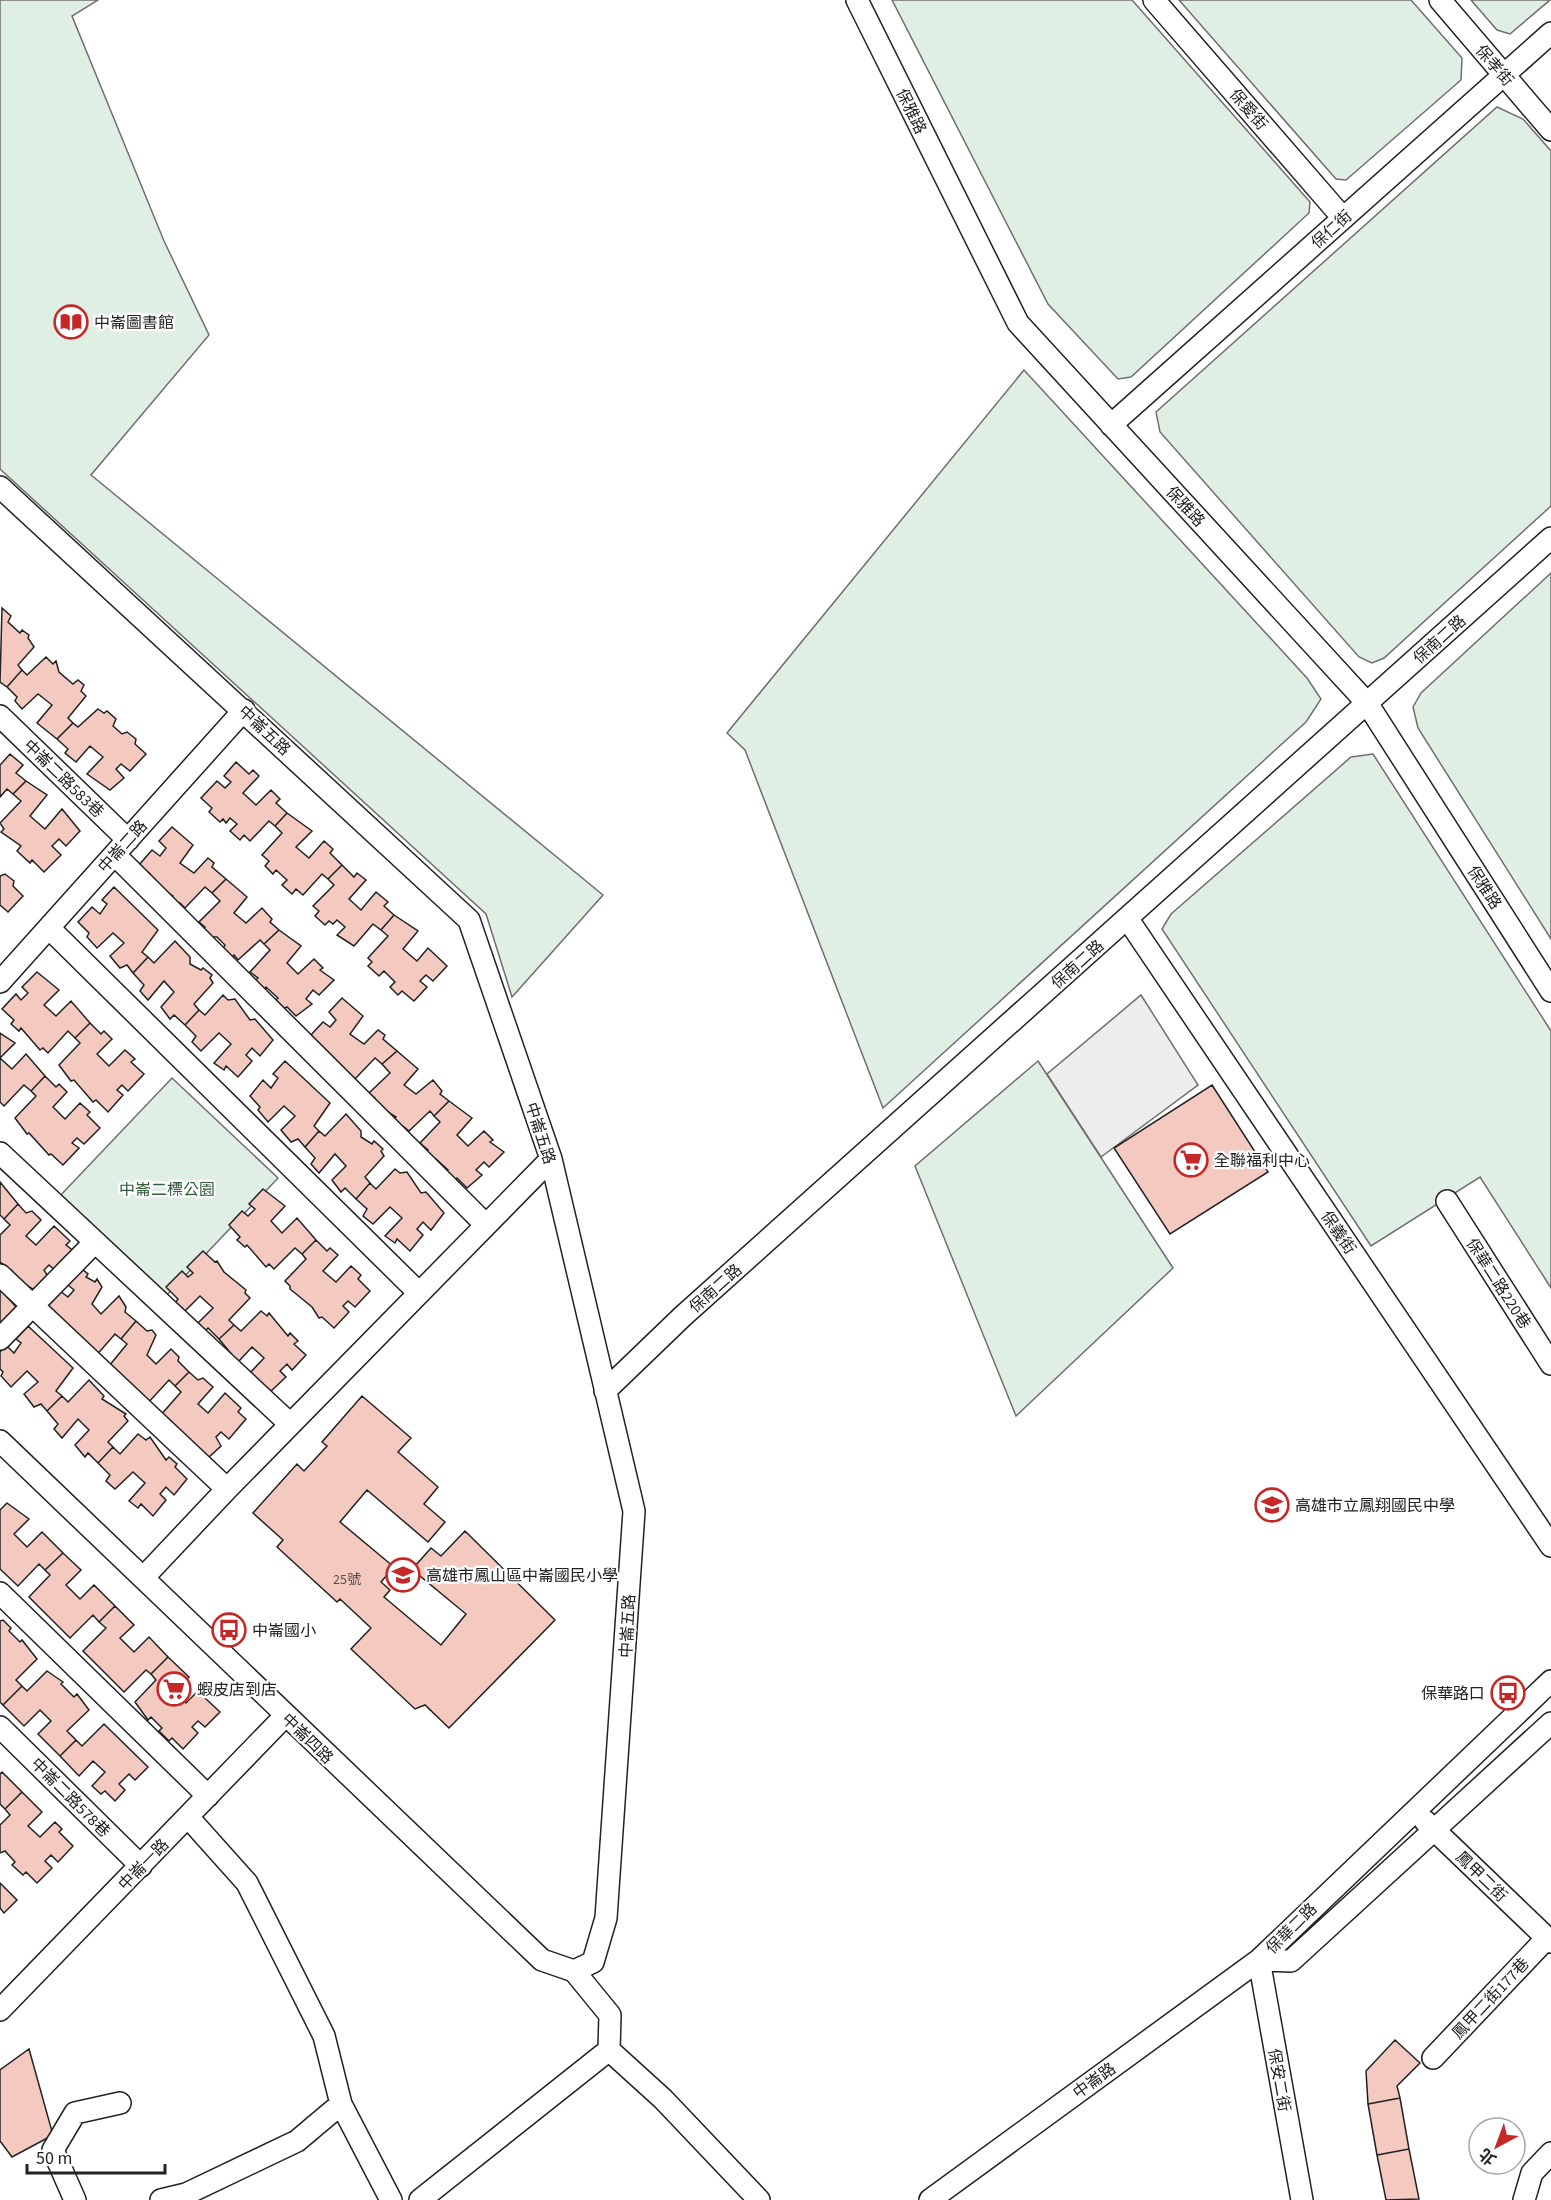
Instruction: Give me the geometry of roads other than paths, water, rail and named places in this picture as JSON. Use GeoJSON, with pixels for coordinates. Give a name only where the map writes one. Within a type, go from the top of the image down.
{"type":"FeatureCollection","features":[{"type":"Feature","properties":{"kind":"street","name":"保雅路"},"geometry":{"type":"LineString","coordinates":[[857,0],[1018,323],[1367,703],[1551,991]]}},
{"type":"Feature","properties":{"kind":"street","name":"保愛街"},"geometry":{"type":"LineString","coordinates":[[1154,0],[1343,218]]}},
{"type":"Feature","properties":{"kind":"street","name":"保孝街"},"geometry":{"type":"LineString","coordinates":[[1440,0],[1551,130]]}},
{"type":"Feature","properties":{"kind":"street","name":"保仁街"},"geometry":{"type":"LineString","coordinates":[[1111,425],[1551,33]]}},
{"type":"Feature","properties":{"kind":"street","name":"中崙五路"},"geometry":{"type":"LineString","coordinates":[[0,487],[469,920],[551,1159],[634,1511],[606,1918],[593,1962],[574,1971]]}},
{"type":"Feature","properties":{"kind":"street","name":"保南二路"},"geometry":{"type":"LineString","coordinates":[[605,1391],[683,1316],[1551,538]]}},
{"type":"Feature","properties":{"kind":"street","name":"中崙二路"},"geometry":{"type":"LineString","coordinates":[[0,982],[244,710]]}},
{"type":"Feature","properties":{"kind":"street","name":"中崙二路583巷"},"geometry":{"type":"LineString","coordinates":[[0,716],[121,847],[486,1225]]}},
{"type":"Feature","properties":{"kind":"street","name":"保義街"},"geometry":{"type":"LineString","coordinates":[[1127,918],[1551,1546]]}},
{"type":"Feature","properties":{"kind":"street"},"geometry":{"type":"LineString","coordinates":[[48,928],[419,1293]]}},
{"type":"Feature","properties":{"kind":"street"},"geometry":{"type":"LineString","coordinates":[[0,1153],[290,1424]]}},
{"type":"Feature","properties":{"kind":"street"},"geometry":{"type":"LineString","coordinates":[[143,1578],[227,1488],[551,1159]]}},
{"type":"Feature","properties":{"kind":"street","name":"保華二路220巷"},"geometry":{"type":"LineString","coordinates":[[1447,1201],[1551,1364]]}},
{"type":"Feature","properties":{"kind":"street"},"geometry":{"type":"LineString","coordinates":[[0,1339],[95,1242]]}},
{"type":"Feature","properties":{"kind":"street"},"geometry":{"type":"LineString","coordinates":[[0,1275],[227,1488]]}},
{"type":"Feature","properties":{"kind":"street","name":"中崙四路"},"geometry":{"type":"LineString","coordinates":[[0,1441],[542,1960],[574,1971]]}},
{"type":"Feature","properties":{"kind":"street"},"geometry":{"type":"LineString","coordinates":[[0,1593],[208,1796]]}},
{"type":"Feature","properties":{"kind":"street","name":"保華二路"},"geometry":{"type":"LineString","coordinates":[[1259,1960],[1551,1681]]}},
{"type":"Feature","properties":{"kind":"street","name":"中崙一路"},"geometry":{"type":"LineString","coordinates":[[3,2002],[141,1866],[285,1716]]}},
{"type":"Feature","properties":{"kind":"street","name":"保華二路"},"geometry":{"type":"LineString","coordinates":[[1259,1960],[1291,1961],[1551,1722]]}},
{"type":"Feature","properties":{"kind":"street","name":"中崙二路578巷"},"geometry":{"type":"LineString","coordinates":[[0,1727],[141,1866]]}},
{"type":"Feature","properties":{"kind":"street","name":"鳳甲二街"},"geometry":{"type":"LineString","coordinates":[[1414,1810],[1549,1940]]}},
{"type":"Feature","properties":{"kind":"street"},"geometry":{"type":"LineString","coordinates":[[188,1817],[248,1883],[324,2036],[342,2104],[391,2200]]}},
{"type":"Feature","properties":{"kind":"street","name":"鳳甲二街177巷"},"geometry":{"type":"LineString","coordinates":[[1433,2058],[1549,1940]]}},
{"type":"Feature","properties":{"kind":"street","name":"中崙路"},"geometry":{"type":"LineString","coordinates":[[930,2200],[1259,1960]]}},
{"type":"Feature","properties":{"kind":"street","name":"保安二街"},"geometry":{"type":"LineString","coordinates":[[1259,1960],[1302,2200]]}},
{"type":"Feature","properties":{"kind":"street"},"geometry":{"type":"LineString","coordinates":[[574,1971],[610,2014],[609,2050],[663,2099],[759,2200]]}},
{"type":"Feature","properties":{"kind":"street"},"geometry":{"type":"LineString","coordinates":[[420,2200],[609,2050]]}},
{"type":"Feature","properties":{"kind":"street"},"geometry":{"type":"LineString","coordinates":[[75,2200],[53,2150],[75,2113],[120,2103]]}},
{"type":"Feature","properties":{"kind":"street"},"geometry":{"type":"LineString","coordinates":[[161,2200],[186,2194],[297,2141],[342,2104]]}},
{"type":"Feature","properties":{"kind":"street"},"geometry":{"type":"LineString","coordinates":[[1524,2200],[1532,2173],[1551,2153]]}},
{"type":"Feature","properties":{"kind":"place","name":"中崙圖書館"},"geometry":{"type":"Point","coordinates":[71,322]}},
{"type":"Feature","properties":{"kind":"place","name":"全聯福利中心"},"geometry":{"type":"Point","coordinates":[1191,1160]}},
{"type":"Feature","properties":{"kind":"place","name":"高雄市立鳳翔國民中學"},"geometry":{"type":"Point","coordinates":[1272,1505]}},
{"type":"Feature","properties":{"kind":"place","name":"高雄市鳳山區中崙國民小學"},"geometry":{"type":"Point","coordinates":[403,1575]}},
{"type":"Feature","properties":{"kind":"place","name":"中崙國小"},"geometry":{"type":"Point","coordinates":[229,1630]}},
{"type":"Feature","properties":{"kind":"place","name":"蝦皮店到店"},"geometry":{"type":"Point","coordinates":[174,1689]}},
{"type":"Feature","properties":{"kind":"place","name":"保華路口"},"geometry":{"type":"Point","coordinates":[1508,1693]}},
{"type":"Feature","properties":{"kind":"park label","name":"中崙二標公園"},"geometry":{"type":"Point","coordinates":[167,1189]}}]}
